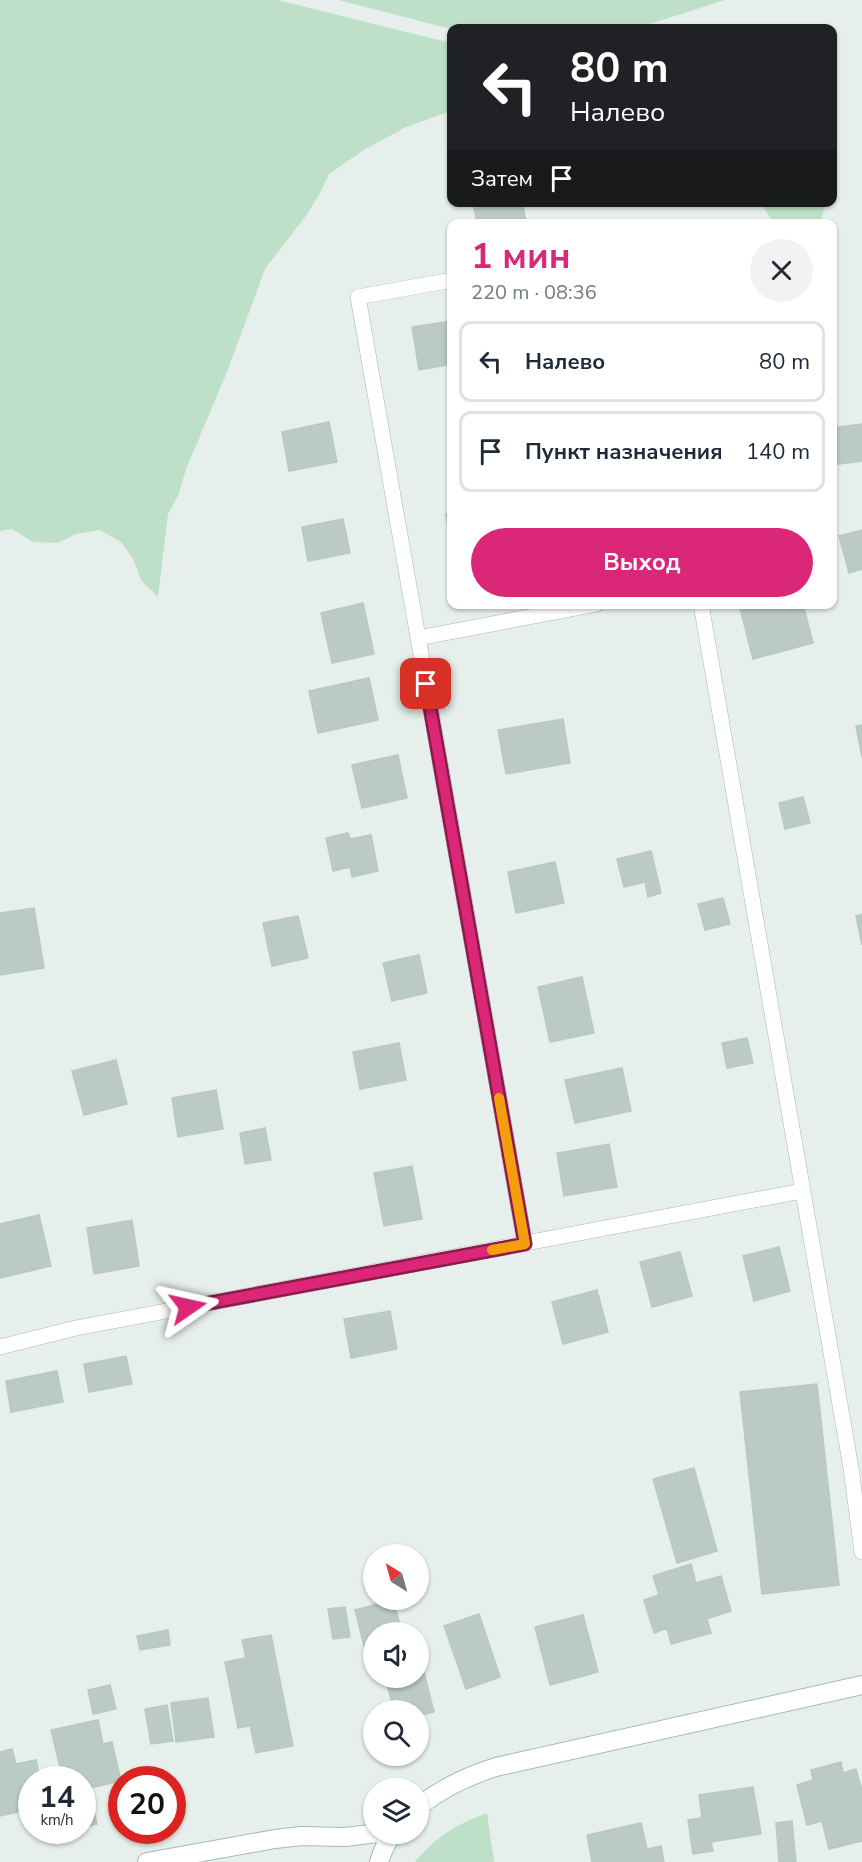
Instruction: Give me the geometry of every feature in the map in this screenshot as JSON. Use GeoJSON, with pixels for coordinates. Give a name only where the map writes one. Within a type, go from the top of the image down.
{"type":"FeatureCollection","features":[{"type":"Feature","properties":{"kind":"main road"},"geometry":{"type":"LineString","coordinates":[[429,1800],[451,1785],[496,1767],[862,1685]]}},
{"type":"Feature","properties":{"kind":"main road"},"geometry":{"type":"LineString","coordinates":[[147,1862],[275,1839],[363,1835]]}},
{"type":"Feature","properties":{"kind":"main road"},"geometry":{"type":"LineString","coordinates":[[379,1862],[387,1844]]}},
{"type":"Feature","properties":{"kind":"lane"},"geometry":{"type":"LineString","coordinates":[[447,281],[358,297],[525,1244]]}},
{"type":"Feature","properties":{"kind":"lane"},"geometry":{"type":"LineString","coordinates":[[418,638],[571,609]]}},
{"type":"Feature","properties":{"kind":"lane"},"geometry":{"type":"LineString","coordinates":[[702,609],[851,1468],[862,1552]]}},
{"type":"Feature","properties":{"kind":"lane"},"geometry":{"type":"LineString","coordinates":[[0,1347],[76,1328],[802,1191]]}},
{"type":"Feature","properties":{"kind":"green space"},"geometry":{"type":"Polygon","coordinates":[[[0,0],[277,0],[447,42],[447,112],[406,127],[364,150],[329,174],[308,213],[265,269],[227,372],[186,469],[178,496],[168,514],[158,597],[141,580],[133,559],[121,542],[100,530],[76,534],[57,543],[33,542],[12,529],[0,531],[0,0]]]}},
{"type":"Feature","properties":{"kind":"green space"},"geometry":{"type":"Polygon","coordinates":[[[338,0],[725,0],[650,24],[447,24],[447,28],[338,0]]]}},
{"type":"Feature","properties":{"kind":"green space"},"geometry":{"type":"Polygon","coordinates":[[[763,207],[824,207],[822,219],[771,219],[763,207]]]}},
{"type":"Feature","properties":{"kind":"green space"},"geometry":{"type":"Polygon","coordinates":[[[487,1813],[494,1862],[415,1862],[430,1845],[447,1832],[487,1813]]]}},
{"type":"Feature","properties":{"kind":"building"},"geometry":{"type":"Polygon","coordinates":[[[474,207],[523,207],[526,219],[476,219],[474,207]]]}},
{"type":"Feature","properties":{"kind":"building"},"geometry":{"type":"Polygon","coordinates":[[[447,322],[447,365],[419,370],[412,327],[447,322]]]}},
{"type":"Feature","properties":{"kind":"building"},"geometry":{"type":"Polygon","coordinates":[[[329,422],[337,462],[289,471],[282,432],[329,422]]]}},
{"type":"Feature","properties":{"kind":"building"},"geometry":{"type":"Polygon","coordinates":[[[862,424],[862,461],[837,464],[837,427],[862,424]]]}},
{"type":"Feature","properties":{"kind":"building"},"geometry":{"type":"Polygon","coordinates":[[[343,519],[350,553],[308,561],[302,527],[343,519]]]}},
{"type":"Feature","properties":{"kind":"building"},"geometry":{"type":"Polygon","coordinates":[[[862,530],[862,569],[849,573],[839,536],[862,530]]]}},
{"type":"Feature","properties":{"kind":"building"},"geometry":{"type":"Polygon","coordinates":[[[363,603],[374,654],[332,663],[321,613],[363,603]]]}},
{"type":"Feature","properties":{"kind":"building"},"geometry":{"type":"Polygon","coordinates":[[[740,609],[804,609],[813,643],[753,659],[740,609]]]}},
{"type":"Feature","properties":{"kind":"building"},"geometry":{"type":"Polygon","coordinates":[[[369,678],[378,720],[318,733],[309,691],[369,678]]]}},
{"type":"Feature","properties":{"kind":"building"},"geometry":{"type":"Polygon","coordinates":[[[563,719],[570,763],[506,774],[498,730],[563,719]]]}},
{"type":"Feature","properties":{"kind":"building"},"geometry":{"type":"Polygon","coordinates":[[[862,725],[862,757],[856,726],[862,725]]]}},
{"type":"Feature","properties":{"kind":"building"},"geometry":{"type":"Polygon","coordinates":[[[398,755],[407,798],[362,808],[352,765],[398,755]]]}},
{"type":"Feature","properties":{"kind":"building"},"geometry":{"type":"Polygon","coordinates":[[[803,797],[810,823],[785,829],[779,803],[803,797]]]}},
{"type":"Feature","properties":{"kind":"building"},"geometry":{"type":"Polygon","coordinates":[[[348,833],[350,839],[371,835],[378,871],[352,877],[350,867],[333,871],[326,838],[348,833]]]}},
{"type":"Feature","properties":{"kind":"building"},"geometry":{"type":"Polygon","coordinates":[[[651,851],[661,893],[648,897],[645,882],[624,887],[617,859],[651,851]]]}},
{"type":"Feature","properties":{"kind":"building"},"geometry":{"type":"Polygon","coordinates":[[[555,862],[564,903],[516,913],[508,872],[555,862]]]}},
{"type":"Feature","properties":{"kind":"building"},"geometry":{"type":"Polygon","coordinates":[[[723,898],[730,924],[705,930],[698,904],[723,898]]]}},
{"type":"Feature","properties":{"kind":"building"},"geometry":{"type":"Polygon","coordinates":[[[34,908],[44,968],[0,975],[0,913],[34,908]]]}},
{"type":"Feature","properties":{"kind":"building"},"geometry":{"type":"Polygon","coordinates":[[[862,914],[862,945],[856,916],[862,914]]]}},
{"type":"Feature","properties":{"kind":"building"},"geometry":{"type":"Polygon","coordinates":[[[298,916],[308,958],[272,966],[263,923],[298,916]]]}},
{"type":"Feature","properties":{"kind":"building"},"geometry":{"type":"Polygon","coordinates":[[[419,955],[427,993],[392,1001],[383,963],[419,955]]]}},
{"type":"Feature","properties":{"kind":"building"},"geometry":{"type":"Polygon","coordinates":[[[582,977],[594,1033],[550,1042],[538,987],[582,977]]]}},
{"type":"Feature","properties":{"kind":"building"},"geometry":{"type":"Polygon","coordinates":[[[747,1038],[753,1063],[727,1068],[722,1043],[747,1038]]]}},
{"type":"Feature","properties":{"kind":"building"},"geometry":{"type":"Polygon","coordinates":[[[399,1043],[406,1080],[360,1089],[353,1052],[399,1043]]]}},
{"type":"Feature","properties":{"kind":"building"},"geometry":{"type":"Polygon","coordinates":[[[116,1060],[127,1104],[84,1115],[72,1071],[116,1060]]]}},
{"type":"Feature","properties":{"kind":"building"},"geometry":{"type":"Polygon","coordinates":[[[622,1068],[631,1111],[575,1123],[565,1080],[622,1068]]]}},
{"type":"Feature","properties":{"kind":"building"},"geometry":{"type":"Polygon","coordinates":[[[216,1090],[223,1129],[178,1137],[172,1098],[216,1090]]]}},
{"type":"Feature","properties":{"kind":"building"},"geometry":{"type":"Polygon","coordinates":[[[265,1128],[271,1160],[245,1164],[240,1133],[265,1128]]]}},
{"type":"Feature","properties":{"kind":"building"},"geometry":{"type":"Polygon","coordinates":[[[609,1144],[617,1187],[564,1196],[557,1153],[609,1144]]]}},
{"type":"Feature","properties":{"kind":"building"},"geometry":{"type":"Polygon","coordinates":[[[412,1166],[422,1219],[384,1226],[374,1173],[412,1166]]]}},
{"type":"Feature","properties":{"kind":"building"},"geometry":{"type":"Polygon","coordinates":[[[39,1215],[51,1266],[0,1278],[0,1224],[39,1215]]]}},
{"type":"Feature","properties":{"kind":"building"},"geometry":{"type":"Polygon","coordinates":[[[132,1220],[139,1266],[94,1274],[87,1228],[132,1220]]]}},
{"type":"Feature","properties":{"kind":"building"},"geometry":{"type":"Polygon","coordinates":[[[779,1247],[790,1291],[754,1301],[743,1256],[779,1247]]]}},
{"type":"Feature","properties":{"kind":"building"},"geometry":{"type":"Polygon","coordinates":[[[680,1252],[692,1296],[652,1307],[640,1262],[680,1252]]]}},
{"type":"Feature","properties":{"kind":"building"},"geometry":{"type":"Polygon","coordinates":[[[597,1290],[608,1332],[563,1344],[552,1302],[597,1290]]]}},
{"type":"Feature","properties":{"kind":"building"},"geometry":{"type":"Polygon","coordinates":[[[390,1311],[397,1349],[351,1358],[344,1319],[390,1311]]]}},
{"type":"Feature","properties":{"kind":"building"},"geometry":{"type":"Polygon","coordinates":[[[126,1356],[132,1384],[89,1392],[84,1364],[126,1356]]]}},
{"type":"Feature","properties":{"kind":"building"},"geometry":{"type":"Polygon","coordinates":[[[57,1371],[63,1402],[11,1412],[6,1381],[57,1371]]]}},
{"type":"Feature","properties":{"kind":"building"},"geometry":{"type":"Polygon","coordinates":[[[817,1384],[839,1585],[762,1594],[740,1392],[817,1384]]]}},
{"type":"Feature","properties":{"kind":"building"},"geometry":{"type":"Polygon","coordinates":[[[694,1468],[717,1551],[677,1563],[653,1479],[694,1468]]]}},
{"type":"Feature","properties":{"kind":"building"},"geometry":{"type":"Polygon","coordinates":[[[691,1564],[696,1583],[721,1576],[731,1611],[707,1619],[711,1633],[671,1644],[667,1628],[654,1633],[644,1600],[659,1595],[653,1576],[691,1564]]]}},
{"type":"Feature","properties":{"kind":"building"},"geometry":{"type":"Polygon","coordinates":[[[345,1607],[350,1637],[333,1639],[328,1609],[345,1607]]]}},
{"type":"Feature","properties":{"kind":"building"},"geometry":{"type":"Polygon","coordinates":[[[363,1608],[363,1610],[396,1610],[399,1622],[363,1622],[363,1642],[355,1610],[363,1608]]]}},
{"type":"Feature","properties":{"kind":"building"},"geometry":{"type":"Polygon","coordinates":[[[479,1614],[500,1677],[466,1689],[444,1626],[479,1614]]]}},
{"type":"Feature","properties":{"kind":"building"},"geometry":{"type":"Polygon","coordinates":[[[583,1615],[598,1672],[550,1685],[535,1627],[583,1615]]]}},
{"type":"Feature","properties":{"kind":"building"},"geometry":{"type":"Polygon","coordinates":[[[168,1630],[170,1645],[140,1650],[137,1636],[168,1630]]]}},
{"type":"Feature","properties":{"kind":"building"},"geometry":{"type":"Polygon","coordinates":[[[271,1635],[293,1746],[256,1753],[250,1726],[238,1728],[225,1662],[246,1658],[242,1640],[271,1635]]]}},
{"type":"Feature","properties":{"kind":"building"},"geometry":{"type":"Polygon","coordinates":[[[110,1685],[116,1709],[93,1714],[88,1690],[110,1685]]]}},
{"type":"Feature","properties":{"kind":"building"},"geometry":{"type":"Polygon","coordinates":[[[388,1688],[428,1688],[434,1712],[429,1713],[429,1700],[391,1700],[388,1688]]]}},
{"type":"Feature","properties":{"kind":"building"},"geometry":{"type":"Polygon","coordinates":[[[208,1698],[214,1737],[176,1742],[171,1703],[208,1698]]]}},
{"type":"Feature","properties":{"kind":"building"},"geometry":{"type":"Polygon","coordinates":[[[167,1705],[173,1741],[151,1744],[145,1709],[167,1705]]]}},
{"type":"Feature","properties":{"kind":"building"},"geometry":{"type":"Polygon","coordinates":[[[98,1720],[103,1744],[112,1742],[118,1766],[108,1766],[108,1784],[96,1787],[96,1766],[60,1766],[51,1730],[98,1720]]]}},
{"type":"Feature","properties":{"kind":"building"},"geometry":{"type":"Polygon","coordinates":[[[12,1749],[16,1764],[36,1760],[37,1766],[18,1766],[18,1812],[0,1816],[0,1752],[12,1749]]]}},
{"type":"Feature","properties":{"kind":"building"},"geometry":{"type":"Polygon","coordinates":[[[841,1762],[843,1773],[856,1769],[862,1791],[862,1841],[829,1849],[822,1821],[807,1825],[797,1785],[813,1780],[811,1770],[841,1762]]]}},
{"type":"Feature","properties":{"kind":"building"},"geometry":{"type":"Polygon","coordinates":[[[753,1787],[761,1834],[711,1842],[713,1851],[693,1854],[688,1820],[702,1818],[699,1795],[753,1787]]]}},
{"type":"Feature","properties":{"kind":"building"},"geometry":{"type":"Polygon","coordinates":[[[792,1821],[796,1862],[779,1862],[776,1823],[792,1821]]]}},
{"type":"Feature","properties":{"kind":"building"},"geometry":{"type":"Polygon","coordinates":[[[641,1823],[647,1849],[661,1846],[664,1862],[592,1862],[587,1835],[641,1823]]]}},
{"type":"Feature","properties":{"kind":"slow traffic"},"geometry":{"type":"LineString","coordinates":[[492,1250],[525,1244],[499,1098]]}},
{"type":"Feature","properties":{"kind":"route"},"geometry":{"type":"LineString","coordinates":[[188,1307],[525,1244],[426,684]]}}]}
